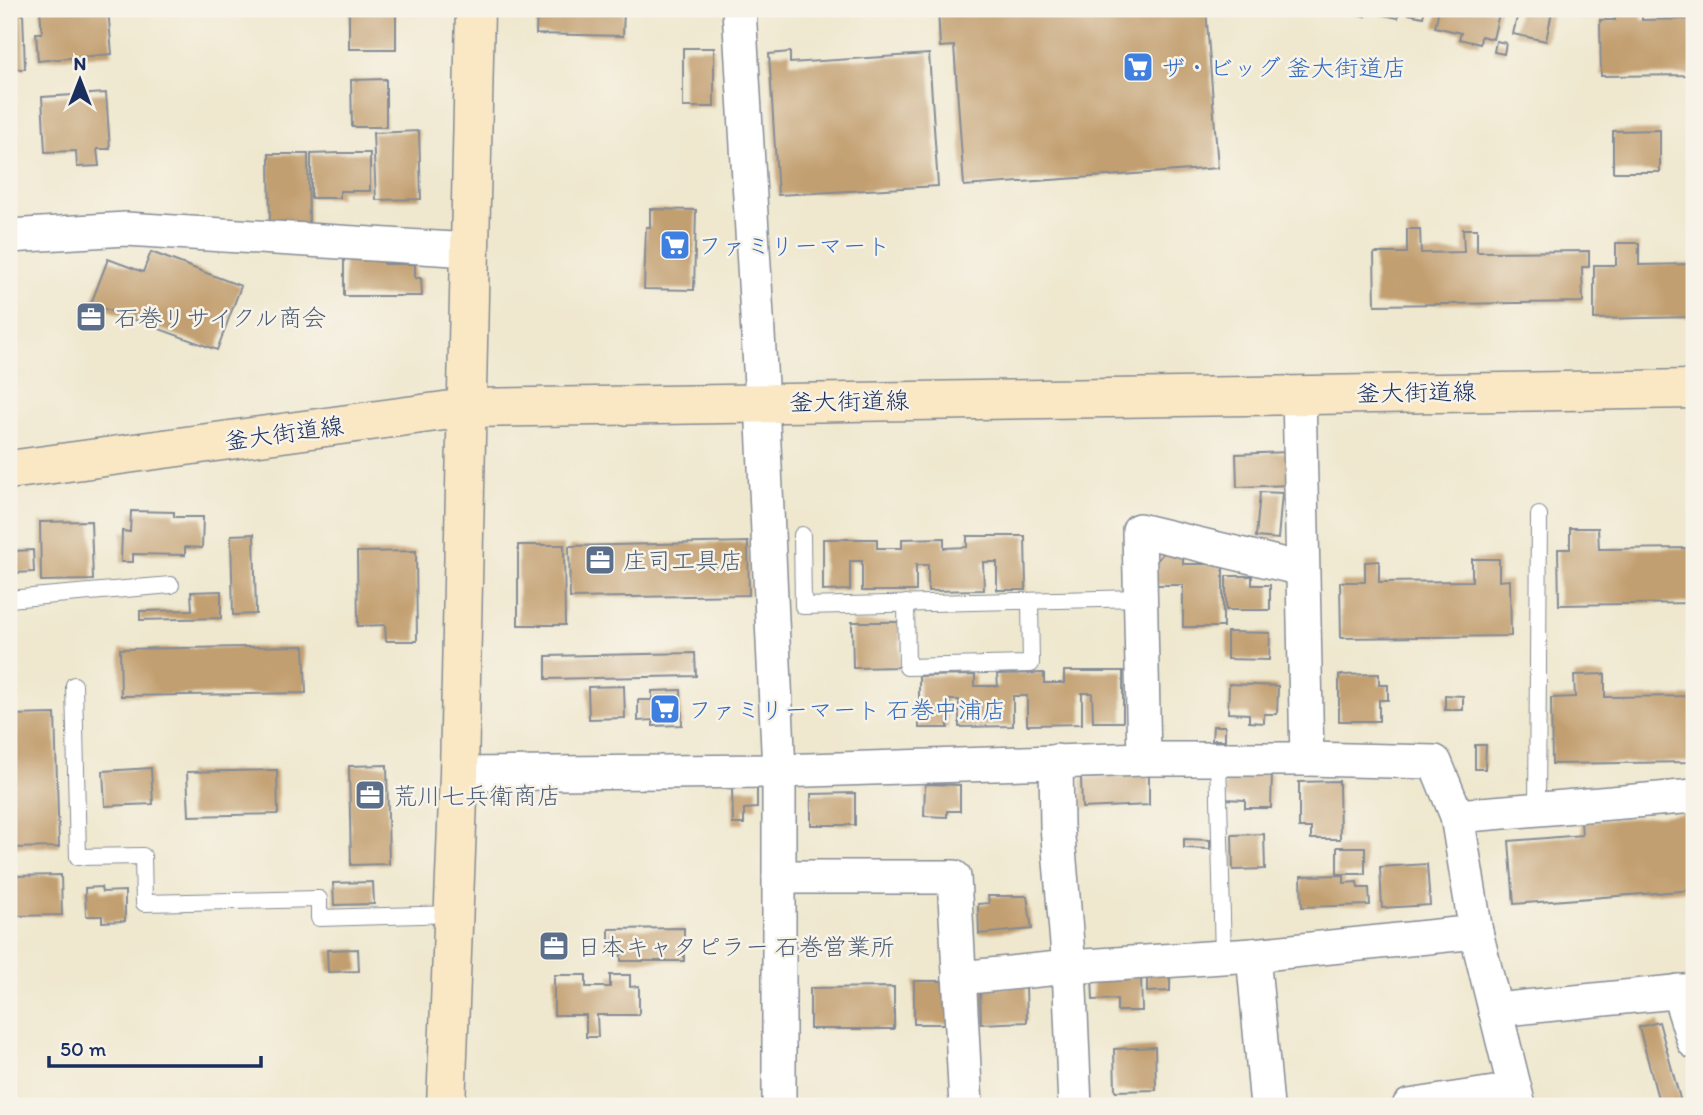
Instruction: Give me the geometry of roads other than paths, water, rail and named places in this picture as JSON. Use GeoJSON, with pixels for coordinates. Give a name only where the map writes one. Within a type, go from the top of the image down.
{"type":"FeatureCollection","features":[{"type":"Feature","properties":{"kind":"street"},"geometry":{"type":"LineString","coordinates":[[446,1106],[459,774],[475,9]]}},
{"type":"Feature","properties":{"kind":"street"},"geometry":{"type":"LineString","coordinates":[[739,9],[762,402],[779,771],[779,1106]]}},
{"type":"Feature","properties":{"kind":"street"},"geometry":{"type":"LineString","coordinates":[[9,236],[126,229],[470,250]]}},
{"type":"Feature","properties":{"kind":"street","name":"釜大街道線"},"geometry":{"type":"LineString","coordinates":[[9,470],[466,408],[1299,393],[1694,389]]}},
{"type":"Feature","properties":{"kind":"street"},"geometry":{"type":"LineString","coordinates":[[1299,393],[1307,758]]}},
{"type":"Feature","properties":{"kind":"street"},"geometry":{"type":"LineString","coordinates":[[1144,759],[1139,530],[1302,569]]}},
{"type":"Feature","properties":{"kind":"street"},"geometry":{"type":"LineString","coordinates":[[459,774],[779,771],[1218,758],[1435,762],[1457,816],[1476,932],[1517,1098],[1409,1106]]}},
{"type":"Feature","properties":{"kind":"street"},"geometry":{"type":"LineString","coordinates":[[1056,761],[1057,826],[1069,967],[1075,1106]]}},
{"type":"Feature","properties":{"kind":"street"},"geometry":{"type":"LineString","coordinates":[[1457,816],[1694,796]]}},
{"type":"Feature","properties":{"kind":"street"},"geometry":{"type":"LineString","coordinates":[[779,877],[954,877],[966,1106]]}},
{"type":"Feature","properties":{"kind":"street"},"geometry":{"type":"LineString","coordinates":[[959,978],[1069,967],[1238,956],[1476,932]]}},
{"type":"Feature","properties":{"kind":"street"},"geometry":{"type":"LineString","coordinates":[[1238,956],[1267,1106]]}},
{"type":"Feature","properties":{"kind":"street"},"geometry":{"type":"LineString","coordinates":[[1495,1010],[1686,990],[1694,1042]]}},
{"type":"Feature","properties":{"kind":"lane"},"geometry":{"type":"LineString","coordinates":[[1537,809],[1539,515]]}},
{"type":"Feature","properties":{"kind":"lane"},"geometry":{"type":"LineString","coordinates":[[802,535],[803,606],[1140,598]]}},
{"type":"Feature","properties":{"kind":"lane"},"geometry":{"type":"LineString","coordinates":[[9,599],[171,585]]}},
{"type":"Feature","properties":{"kind":"lane"},"geometry":{"type":"LineString","coordinates":[[906,603],[907,667],[1031,664],[1030,601]]}},
{"type":"Feature","properties":{"kind":"lane"},"geometry":{"type":"LineString","coordinates":[[74,685],[79,857],[143,856],[144,903],[319,899],[319,918],[453,914]]}},
{"type":"Feature","properties":{"kind":"lane"},"geometry":{"type":"LineString","coordinates":[[1218,758],[1238,956]]}},
{"type":"Feature","properties":{"kind":"place","name":"ザ・ビッグ 釜大街道店"},"geometry":{"type":"Point","coordinates":[1138,67]}},
{"type":"Feature","properties":{"kind":"place","name":"ファミリーマート"},"geometry":{"type":"Point","coordinates":[675,245]}},
{"type":"Feature","properties":{"kind":"place","name":"石巻リサイクル商会"},"geometry":{"type":"Point","coordinates":[91,317]}},
{"type":"Feature","properties":{"kind":"place","name":"庄司工具店"},"geometry":{"type":"Point","coordinates":[600,560]}},
{"type":"Feature","properties":{"kind":"place","name":"ファミリーマート 石巻中浦店"},"geometry":{"type":"Point","coordinates":[665,709]}},
{"type":"Feature","properties":{"kind":"place","name":"荒川七兵衛商店"},"geometry":{"type":"Point","coordinates":[370,795]}},
{"type":"Feature","properties":{"kind":"place","name":"日本キャタピラー 石巻営業所"},"geometry":{"type":"Point","coordinates":[554,946]}}]}
